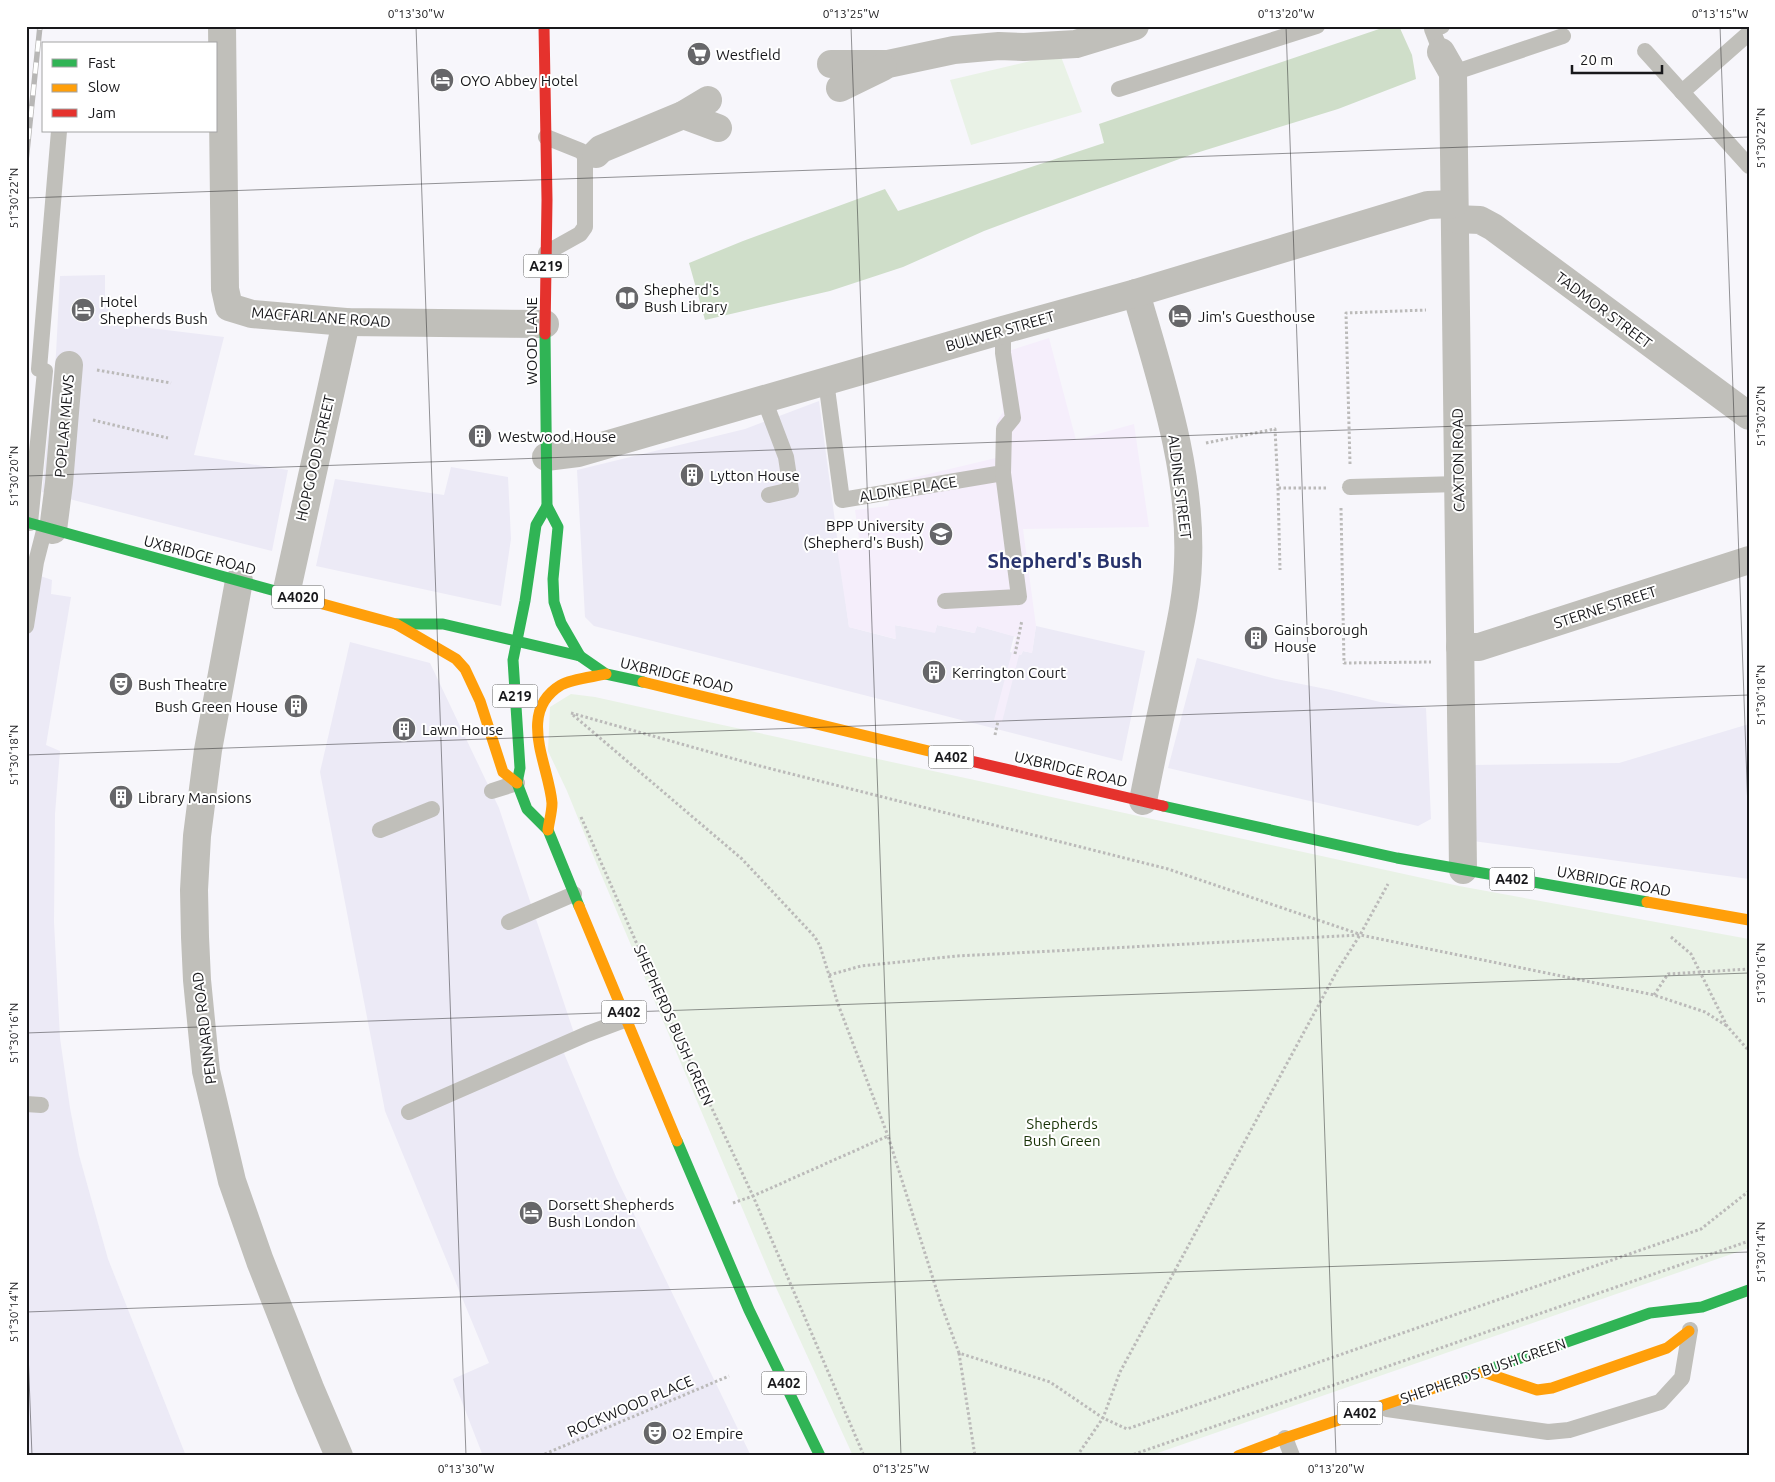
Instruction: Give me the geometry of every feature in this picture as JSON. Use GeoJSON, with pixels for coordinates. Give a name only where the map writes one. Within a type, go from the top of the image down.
{"type":"FeatureCollection","features":[{"type":"Feature","properties":{"kind":"main road","name":"WOOD LANE"},"geometry":{"type":"LineString","coordinates":[[544,26],[547,506],[558,527],[553,579],[554,602],[561,623],[580,656]]}},
{"type":"Feature","properties":{"kind":"main road","name":"WOOD LANE"},"geometry":{"type":"LineString","coordinates":[[517,642],[536,525],[547,506]]}},
{"type":"Feature","properties":{"kind":"main road","name":"UXBRIDGE ROAD"},"geometry":{"type":"LineString","coordinates":[[39,526],[396,624],[456,659],[465,669],[480,701],[503,772],[517,783]]}},
{"type":"Feature","properties":{"kind":"main road","name":"UXBRIDGE ROAD"},"geometry":{"type":"LineString","coordinates":[[396,624],[443,624],[580,656],[606,674],[672,688],[988,766],[1336,845],[1463,870],[1749,920]]}},
{"type":"Feature","properties":{"kind":"main road","name":"A219"},"geometry":{"type":"LineString","coordinates":[[517,642],[513,660],[520,768],[517,783],[527,809],[548,830]]}},
{"type":"Feature","properties":{"kind":"main road","name":"A402"},"geometry":{"type":"LineString","coordinates":[[606,674],[563,684],[546,698],[539,714],[538,740],[552,804],[548,830],[748,1310],[820,1456]]}},
{"type":"Feature","properties":{"kind":"main road","name":"SHEPHERDS BUSH GREEN"},"geometry":{"type":"LineString","coordinates":[[1238,1456],[1285,1438],[1483,1372],[1650,1313],[1702,1307],[1749,1290]]}},
{"type":"Feature","properties":{"kind":"main road"},"geometry":{"type":"LineString","coordinates":[[1483,1372],[1536,1390],[1552,1388],[1668,1348],[1689,1331]]}},
{"type":"Feature","properties":{"kind":"street","name":"MACFARLANE ROAD"},"geometry":{"type":"LineString","coordinates":[[222,26],[225,289],[229,307],[240,312],[252,314],[346,322],[545,324]]}},
{"type":"Feature","properties":{"kind":"street"},"geometry":{"type":"LineString","coordinates":[[836,76],[954,50],[999,46],[1024,47],[1076,44],[1135,26]]}},
{"type":"Feature","properties":{"kind":"street","name":"CAXTON ROAD"},"geometry":{"type":"LineString","coordinates":[[1445,50],[1455,212],[1463,870]]}},
{"type":"Feature","properties":{"kind":"street"},"geometry":{"type":"LineString","coordinates":[[596,154],[601,149],[683,115],[708,100]]}},
{"type":"Feature","properties":{"kind":"street"},"geometry":{"type":"LineString","coordinates":[[683,115],[718,128]]}},
{"type":"Feature","properties":{"kind":"street","name":"BULWER STREET"},"geometry":{"type":"LineString","coordinates":[[546,457],[578,453],[1136,293],[1428,205],[1455,212]]}},
{"type":"Feature","properties":{"kind":"street","name":"TADMOR STREET"},"geometry":{"type":"LineString","coordinates":[[1455,212],[1480,220],[1493,227],[1749,416]]}},
{"type":"Feature","properties":{"kind":"street","name":"ALDINE STREET"},"geometry":{"type":"LineString","coordinates":[[1136,293],[1172,421],[1182,474],[1187,517],[1188,562],[1185,600],[1143,801]]}},
{"type":"Feature","properties":{"kind":"street","name":"HOPGOOD STREET"},"geometry":{"type":"LineString","coordinates":[[286,594],[346,322]]}},
{"type":"Feature","properties":{"kind":"street","name":"POPLAR MEWS"},"geometry":{"type":"LineString","coordinates":[[39,526],[59,483],[69,365]]}},
{"type":"Feature","properties":{"kind":"street","name":"STERNE STREET"},"geometry":{"type":"LineString","coordinates":[[1460,647],[1479,647],[1749,560]]}},
{"type":"Feature","properties":{"kind":"street","name":"PENNARD ROAD"},"geometry":{"type":"LineString","coordinates":[[239,581],[208,750],[194,890],[196,980],[206,1072],[232,1181],[260,1261],[339,1456]]}},
{"type":"Feature","properties":{"kind":"lane"},"geometry":{"type":"LineString","coordinates":[[1119,89],[1317,26]]}},
{"type":"Feature","properties":{"kind":"lane"},"geometry":{"type":"LineString","coordinates":[[1682,92],[1749,32]]}},
{"type":"Feature","properties":{"kind":"lane"},"geometry":{"type":"LineString","coordinates":[[1445,50],[1563,36]]}},
{"type":"Feature","properties":{"kind":"lane"},"geometry":{"type":"LineString","coordinates":[[1645,51],[1749,166]]}},
{"type":"Feature","properties":{"kind":"lane"},"geometry":{"type":"LineString","coordinates":[[26,626],[36,562],[39,526],[45,371],[39,369],[59,132]]}},
{"type":"Feature","properties":{"kind":"lane"},"geometry":{"type":"LineString","coordinates":[[546,137],[581,151],[585,156],[585,227],[580,234],[546,253]]}},
{"type":"Feature","properties":{"kind":"lane"},"geometry":{"type":"LineString","coordinates":[[945,601],[1019,597],[1003,473],[1004,429],[1012,418],[1003,353],[1002,330]]}},
{"type":"Feature","properties":{"kind":"lane","name":"ALDINE PLACE"},"geometry":{"type":"LineString","coordinates":[[826,381],[842,500],[1003,473]]}},
{"type":"Feature","properties":{"kind":"lane"},"geometry":{"type":"LineString","coordinates":[[764,399],[786,457],[791,490],[769,495]]}},
{"type":"Feature","properties":{"kind":"lane"},"geometry":{"type":"LineString","coordinates":[[1345,487],[1458,484]]}},
{"type":"Feature","properties":{"kind":"lane"},"geometry":{"type":"LineString","coordinates":[[492,791],[517,783]]}},
{"type":"Feature","properties":{"kind":"lane"},"geometry":{"type":"LineString","coordinates":[[380,830],[432,809]]}},
{"type":"Feature","properties":{"kind":"lane"},"geometry":{"type":"LineString","coordinates":[[509,922],[574,894]]}},
{"type":"Feature","properties":{"kind":"lane"},"geometry":{"type":"LineString","coordinates":[[409,1112],[588,1034],[627,1019]]}},
{"type":"Feature","properties":{"kind":"lane"},"geometry":{"type":"LineString","coordinates":[[1377,1407],[1548,1432],[1569,1430],[1660,1402],[1682,1378],[1689,1331],[1702,1307]]}},
{"type":"Feature","properties":{"kind":"lane"},"geometry":{"type":"LineString","coordinates":[[1285,1438],[1292,1456]]}},
{"type":"Feature","properties":{"kind":"path"},"geometry":{"type":"LineString","coordinates":[[1417,310],[1346,312],[1344,663],[1422,662]]}},
{"type":"Feature","properties":{"kind":"path","name":"POPLAR MEWS"},"geometry":{"type":"LineString","coordinates":[[69,365],[171,383]]}},
{"type":"Feature","properties":{"kind":"path"},"geometry":{"type":"LineString","coordinates":[[85,418],[168,438]]}},
{"type":"Feature","properties":{"kind":"path"},"geometry":{"type":"LineString","coordinates":[[1205,443],[1275,429],[1280,570]]}},
{"type":"Feature","properties":{"kind":"path"},"geometry":{"type":"LineString","coordinates":[[1278,488],[1345,487]]}},
{"type":"Feature","properties":{"kind":"path"},"geometry":{"type":"LineString","coordinates":[[1015,654],[1022,624],[1019,597]]}},
{"type":"Feature","properties":{"kind":"path"},"geometry":{"type":"LineString","coordinates":[[975,1456],[959,1352],[941,1304],[888,1136],[838,1004],[820,946],[815,937],[742,859],[570,713],[756,765],[1168,869],[1360,935],[1654,995],[1705,1012],[1727,1026]]}},
{"type":"Feature","properties":{"kind":"path"},"geometry":{"type":"LineString","coordinates":[[995,734],[998,721]]}},
{"type":"Feature","properties":{"kind":"path","name":"SHEPHERDS BUSH GREEN"},"geometry":{"type":"LineString","coordinates":[[579,811],[670,1019],[753,1196],[864,1456]]}},
{"type":"Feature","properties":{"kind":"path"},"geometry":{"type":"LineString","coordinates":[[1077,1456],[1104,1418],[1120,1372],[1337,971],[1393,877]]}},
{"type":"Feature","properties":{"kind":"path"},"geometry":{"type":"LineString","coordinates":[[1667,934],[1691,954],[1727,1026],[1749,1051]]}},
{"type":"Feature","properties":{"kind":"path"},"geometry":{"type":"LineString","coordinates":[[830,975],[861,966],[957,956],[1360,935]]}},
{"type":"Feature","properties":{"kind":"path"},"geometry":{"type":"LineString","coordinates":[[1654,995],[1668,974],[1749,969]]}},
{"type":"Feature","properties":{"kind":"path"},"geometry":{"type":"LineString","coordinates":[[753,1196],[888,1136]]}},
{"type":"Feature","properties":{"kind":"path"},"geometry":{"type":"LineString","coordinates":[[959,1352],[1050,1382],[1104,1418],[1127,1430],[1702,1229],[1749,1191]]}},
{"type":"Feature","properties":{"kind":"path"},"geometry":{"type":"LineString","coordinates":[[1129,1456],[1749,1240]]}},
{"type":"Feature","properties":{"kind":"path","name":"ROCKWOOD PLACE"},"geometry":{"type":"LineString","coordinates":[[540,1456],[729,1376]]}},
{"type":"Feature","properties":{"kind":"shaded area"},"geometry":{"type":"Polygon","coordinates":[[[105,275],[105,299],[109,300],[108,323],[224,337],[194,455],[288,470],[272,551],[42,492],[56,354],[60,276],[105,275]]]}},
{"type":"Feature","properties":{"kind":"shaded area","name":"BPP University (Shepherd's Bush)"},"geometry":{"type":"Polygon","coordinates":[[[1049,338],[1076,440],[1134,424],[1149,527],[1023,529],[1036,626],[1032,653],[1023,651],[1019,655],[1002,722],[994,720],[1016,637],[977,626],[975,633],[937,625],[935,633],[895,625],[896,639],[849,627],[836,541],[859,539],[855,510],[888,506],[895,482],[996,458],[997,421],[1003,412],[996,355],[1049,338]]]}},
{"type":"Feature","properties":{"kind":"shaded area"},"geometry":{"type":"Polygon","coordinates":[[[819,401],[849,627],[895,639],[894,625],[935,632],[937,625],[974,633],[977,626],[1014,636],[1010,652],[1021,655],[1023,651],[1032,653],[1036,626],[1145,651],[1122,761],[594,626],[585,617],[577,470],[745,429],[819,401]]]}},
{"type":"Feature","properties":{"kind":"shaded area"},"geometry":{"type":"Polygon","coordinates":[[[451,467],[508,477],[511,539],[501,606],[316,566],[335,479],[444,495],[451,467]]]}},
{"type":"Feature","properties":{"kind":"shaded area"},"geometry":{"type":"Polygon","coordinates":[[[26,571],[52,580],[51,594],[71,597],[46,745],[60,751],[55,814],[54,922],[60,1038],[70,1108],[79,1155],[108,1259],[186,1456],[26,1456],[26,571]]]}},
{"type":"Feature","properties":{"kind":"shaded area"},"geometry":{"type":"Polygon","coordinates":[[[350,642],[430,663],[499,808],[574,1033],[558,1039],[616,1177],[751,1456],[483,1456],[453,1379],[489,1363],[385,1111],[320,772],[350,642]]]}},
{"type":"Feature","properties":{"kind":"shaded area"},"geometry":{"type":"Polygon","coordinates":[[[1197,658],[1276,679],[1380,702],[1426,708],[1431,819],[1418,826],[1168,768],[1197,658]]]}},
{"type":"Feature","properties":{"kind":"shaded area"},"geometry":{"type":"Polygon","coordinates":[[[1749,724],[1749,879],[1473,841],[1474,765],[1619,763],[1749,724]]]}},
{"type":"Feature","properties":{"kind":"green space"},"geometry":{"type":"Polygon","coordinates":[[[1388,26],[1399,26],[1412,55],[1416,79],[1338,109],[1193,154],[1021,217],[984,231],[903,267],[830,291],[705,320],[689,263],[743,241],[885,189],[898,211],[1104,143],[1099,124],[1388,26]]]}},
{"type":"Feature","properties":{"kind":"green space"},"geometry":{"type":"Polygon","coordinates":[[[1060,54],[1082,112],[971,145],[950,80],[1060,54]]]}},
{"type":"Feature","properties":{"kind":"green space","name":"Shepherds Bush Green"},"geometry":{"type":"Polygon","coordinates":[[[571,694],[595,697],[1459,886],[1749,939],[1749,1248],[1149,1456],[853,1456],[773,1281],[567,791],[548,751],[550,707],[571,694]]]}},
{"type":"Feature","properties":{"kind":"railway"},"geometry":{"type":"LineString","coordinates":[[26,161],[40,26]]}},
{"type":"Feature","properties":{"kind":"traffic: fast"},"geometry":{"type":"LineString","coordinates":[[545,334],[547,506],[558,527],[553,579],[554,602],[561,623],[580,656]]}},
{"type":"Feature","properties":{"kind":"traffic: fast"},"geometry":{"type":"LineString","coordinates":[[547,506],[536,525],[525,601],[513,660],[520,768],[517,783],[527,809],[548,830],[579,906]]}},
{"type":"Feature","properties":{"kind":"traffic: fast"},"geometry":{"type":"LineString","coordinates":[[26,522],[279,592]]}},
{"type":"Feature","properties":{"kind":"traffic: fast"},"geometry":{"type":"LineString","coordinates":[[396,624],[443,624],[580,656],[606,674],[643,682]]}},
{"type":"Feature","properties":{"kind":"traffic: fast"},"geometry":{"type":"LineString","coordinates":[[1163,806],[1397,858],[1647,902]]}},
{"type":"Feature","properties":{"kind":"traffic: fast"},"geometry":{"type":"LineString","coordinates":[[677,1141],[749,1310],[820,1456]]}},
{"type":"Feature","properties":{"kind":"traffic: fast"},"geometry":{"type":"LineString","coordinates":[[1458,1380],[1650,1313],[1702,1307],[1749,1290]]}},
{"type":"Feature","properties":{"kind":"traffic: slow"},"geometry":{"type":"LineString","coordinates":[[279,592],[396,624],[456,659],[465,669],[480,701],[503,772],[517,783]]}},
{"type":"Feature","properties":{"kind":"traffic: slow"},"geometry":{"type":"LineString","coordinates":[[548,830],[552,803],[538,740],[540,709],[548,696],[561,685],[606,674]]}},
{"type":"Feature","properties":{"kind":"traffic: slow"},"geometry":{"type":"LineString","coordinates":[[643,682],[937,753]]}},
{"type":"Feature","properties":{"kind":"traffic: slow"},"geometry":{"type":"LineString","coordinates":[[1647,902],[1749,920]]}},
{"type":"Feature","properties":{"kind":"traffic: slow"},"geometry":{"type":"LineString","coordinates":[[579,906],[677,1141]]}},
{"type":"Feature","properties":{"kind":"traffic: slow"},"geometry":{"type":"LineString","coordinates":[[1483,1372],[1537,1390],[1552,1388],[1667,1348],[1689,1331]]}},
{"type":"Feature","properties":{"kind":"traffic: slow"},"geometry":{"type":"LineString","coordinates":[[1238,1456],[1285,1438],[1458,1380]]}},
{"type":"Feature","properties":{"kind":"traffic: jam"},"geometry":{"type":"LineString","coordinates":[[544,26],[547,200],[545,334]]}},
{"type":"Feature","properties":{"kind":"traffic: jam"},"geometry":{"type":"LineString","coordinates":[[937,753],[1163,806]]}},
{"type":"Feature","properties":{"kind":"place","name":"Westfield"},"geometry":{"type":"Point","coordinates":[699,54]}},
{"type":"Feature","properties":{"kind":"place","name":"OYO Abbey Hotel"},"geometry":{"type":"Point","coordinates":[442,80]}},
{"type":"Feature","properties":{"kind":"place","name":"Shepherd's Bush Library"},"geometry":{"type":"Point","coordinates":[627,298]}},
{"type":"Feature","properties":{"kind":"place","name":"Hotel Shepherds Bush"},"geometry":{"type":"Point","coordinates":[83,310]}},
{"type":"Feature","properties":{"kind":"place","name":"Jim's Guesthouse"},"geometry":{"type":"Point","coordinates":[1180,316]}},
{"type":"Feature","properties":{"kind":"place","name":"Westwood House"},"geometry":{"type":"Point","coordinates":[480,436]}},
{"type":"Feature","properties":{"kind":"place","name":"Lytton House"},"geometry":{"type":"Point","coordinates":[692,475]}},
{"type":"Feature","properties":{"kind":"place","name":"BPP University (Shepherd's Bush)"},"geometry":{"type":"Point","coordinates":[941,534]}},
{"type":"Feature","properties":{"kind":"place","name":"Gainsborough House"},"geometry":{"type":"Point","coordinates":[1256,638]}},
{"type":"Feature","properties":{"kind":"place","name":"Kerrington Court"},"geometry":{"type":"Point","coordinates":[934,672]}},
{"type":"Feature","properties":{"kind":"place","name":"Bush Theatre"},"geometry":{"type":"Point","coordinates":[121,684]}},
{"type":"Feature","properties":{"kind":"place","name":"Bush Green House"},"geometry":{"type":"Point","coordinates":[296,706]}},
{"type":"Feature","properties":{"kind":"place","name":"Lawn House"},"geometry":{"type":"Point","coordinates":[404,729]}},
{"type":"Feature","properties":{"kind":"place","name":"Library Mansions"},"geometry":{"type":"Point","coordinates":[121,797]}},
{"type":"Feature","properties":{"kind":"place","name":"Dorsett Shepherds Bush London"},"geometry":{"type":"Point","coordinates":[531,1213]}},
{"type":"Feature","properties":{"kind":"place","name":"O2 Empire"},"geometry":{"type":"Point","coordinates":[655,1433]}},
{"type":"Feature","properties":{"kind":"district","name":"Shepherd's Bush"},"geometry":{"type":"Point","coordinates":[1065,560]}}]}
